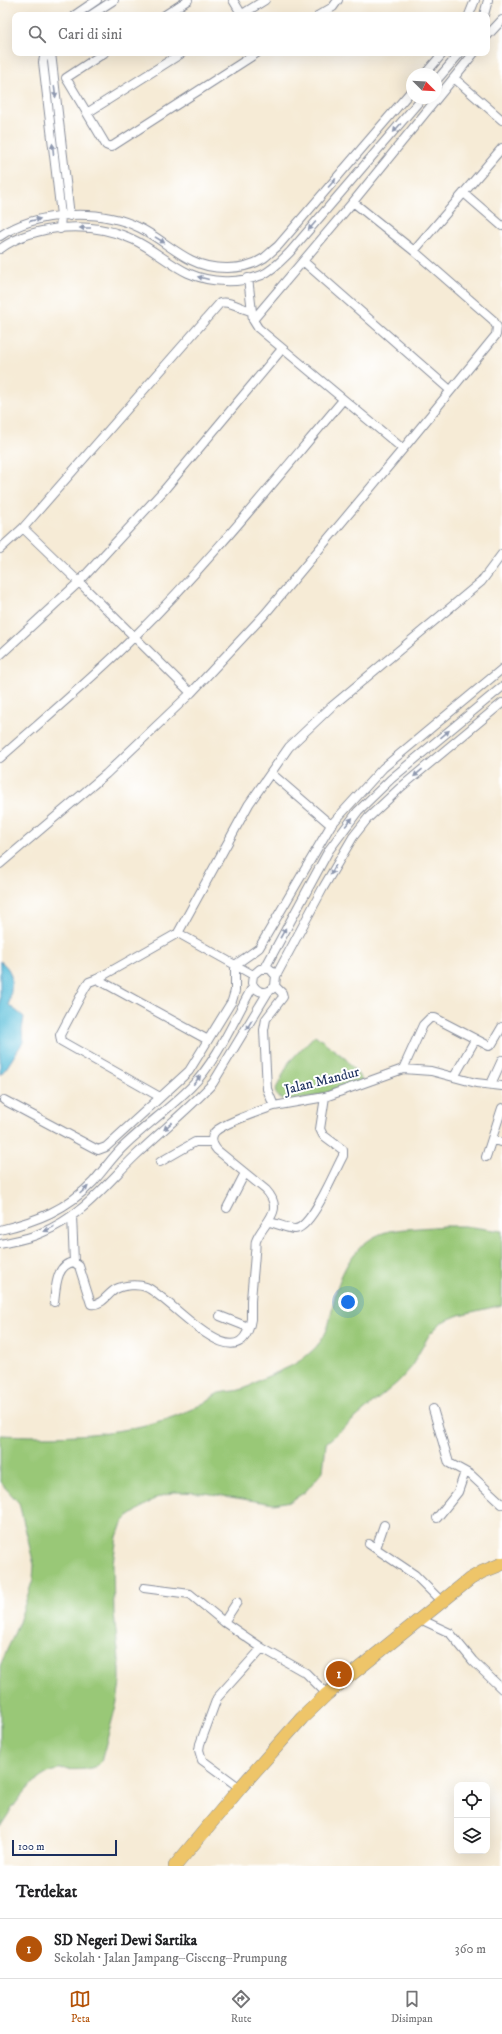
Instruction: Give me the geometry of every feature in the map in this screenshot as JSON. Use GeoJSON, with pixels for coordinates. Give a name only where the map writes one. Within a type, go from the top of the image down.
{"type":"FeatureCollection","features":[{"type":"Feature","properties":{"kind":"main road"},"geometry":{"type":"LineString","coordinates":[[175,1866],[240,1788],[302,1718],[327,1694],[441,1601],[482,1572],[502,1564]]}},
{"type":"Feature","properties":{"kind":"street"},"geometry":{"type":"LineString","coordinates":[[79,12],[97,0]]}},
{"type":"Feature","properties":{"kind":"street"},"geometry":{"type":"LineString","coordinates":[[96,12],[114,0]]}},
{"type":"Feature","properties":{"kind":"street"},"geometry":{"type":"LineString","coordinates":[[169,12],[188,0]]}},
{"type":"Feature","properties":{"kind":"street"},"geometry":{"type":"LineString","coordinates":[[233,0],[240,12]]}},
{"type":"Feature","properties":{"kind":"street"},"geometry":{"type":"LineString","coordinates":[[247,12],[265,0]]}},
{"type":"Feature","properties":{"kind":"street"},"geometry":{"type":"LineString","coordinates":[[324,12],[332,7],[338,0]]}},
{"type":"Feature","properties":{"kind":"street"},"geometry":{"type":"LineString","coordinates":[[470,12],[475,0]]}},
{"type":"Feature","properties":{"kind":"street"},"geometry":{"type":"LineString","coordinates":[[485,12],[488,0]]}},
{"type":"Feature","properties":{"kind":"street"},"geometry":{"type":"LineString","coordinates":[[490,33],[502,20]]}},
{"type":"Feature","properties":{"kind":"street"},"geometry":{"type":"LineString","coordinates":[[44,56],[43,62],[54,124],[64,167],[70,216]]}},
{"type":"Feature","properties":{"kind":"street"},"geometry":{"type":"LineString","coordinates":[[51,56],[55,168],[61,216],[60,229]]}},
{"type":"Feature","properties":{"kind":"street"},"geometry":{"type":"LineString","coordinates":[[99,56],[66,78],[106,145],[111,147],[252,56]]}},
{"type":"Feature","properties":{"kind":"street"},"geometry":{"type":"LineString","coordinates":[[87,113],[177,56]]}},
{"type":"Feature","properties":{"kind":"street"},"geometry":{"type":"LineString","coordinates":[[430,68],[440,56]]}},
{"type":"Feature","properties":{"kind":"street"},"geometry":{"type":"LineString","coordinates":[[442,75],[458,56]]}},
{"type":"Feature","properties":{"kind":"street"},"geometry":{"type":"LineString","coordinates":[[253,320],[353,202],[472,56]]}},
{"type":"Feature","properties":{"kind":"street"},"geometry":{"type":"LineString","coordinates":[[454,78],[502,120]]}},
{"type":"Feature","properties":{"kind":"street"},"geometry":{"type":"LineString","coordinates":[[0,236],[31,221],[61,216],[94,216],[125,222],[140,228],[192,261],[205,266],[219,268],[249,264],[263,258],[278,246],[406,97]]}},
{"type":"Feature","properties":{"kind":"street"},"geometry":{"type":"LineString","coordinates":[[0,250],[7,244],[29,235],[60,229],[90,228],[120,234],[135,240],[187,273],[201,278],[234,281],[262,275],[274,267],[290,252],[417,104]]}},
{"type":"Feature","properties":{"kind":"street"},"geometry":{"type":"LineString","coordinates":[[414,251],[502,148]]}},
{"type":"Feature","properties":{"kind":"street"},"geometry":{"type":"LineString","coordinates":[[55,168],[64,167]]}},
{"type":"Feature","properties":{"kind":"street"},"geometry":{"type":"LineString","coordinates":[[464,193],[502,226]]}},
{"type":"Feature","properties":{"kind":"street"},"geometry":{"type":"LineString","coordinates":[[0,864],[64,812],[191,693],[265,614],[496,335],[497,327],[493,320],[414,251],[353,202]]}},
{"type":"Feature","properties":{"kind":"street"},"geometry":{"type":"LineString","coordinates":[[303,261],[450,390]]}},
{"type":"Feature","properties":{"kind":"street"},"geometry":{"type":"LineString","coordinates":[[248,278],[251,311],[253,320],[258,328],[403,449]]}},
{"type":"Feature","properties":{"kind":"street"},"geometry":{"type":"LineString","coordinates":[[0,549],[23,528],[220,303],[226,302],[251,311]]}},
{"type":"Feature","properties":{"kind":"street"},"geometry":{"type":"LineString","coordinates":[[0,655],[79,582],[166,489],[282,349]]}},
{"type":"Feature","properties":{"kind":"street"},"geometry":{"type":"LineString","coordinates":[[0,758],[134,637],[216,551],[343,400]]}},
{"type":"Feature","properties":{"kind":"street"},"geometry":{"type":"LineString","coordinates":[[23,528],[191,693]]}},
{"type":"Feature","properties":{"kind":"street"},"geometry":{"type":"LineString","coordinates":[[160,1096],[61,1041],[60,1035],[85,988],[89,982],[97,979],[178,933],[249,804],[289,747],[311,726],[481,582],[502,554]]}},
{"type":"Feature","properties":{"kind":"street"},"geometry":{"type":"LineString","coordinates":[[236,965],[259,948],[331,825],[383,768],[502,669]]}},
{"type":"Feature","properties":{"kind":"street"},"geometry":{"type":"LineString","coordinates":[[265,968],[329,850],[358,811],[391,779],[502,687]]}},
{"type":"Feature","properties":{"kind":"street"},"geometry":{"type":"LineString","coordinates":[[0,1244],[40,1234],[72,1216],[103,1190],[134,1156],[196,1100],[212,1082],[268,992],[275,986],[276,976],[352,837],[368,818],[400,788],[502,703]]}},
{"type":"Feature","properties":{"kind":"street"},"geometry":{"type":"LineString","coordinates":[[271,773],[331,825]]}},
{"type":"Feature","properties":{"kind":"street"},"geometry":{"type":"LineString","coordinates":[[178,933],[253,975]]}},
{"type":"Feature","properties":{"kind":"street"},"geometry":{"type":"LineString","coordinates":[[4,1100],[98,1150],[106,1147],[189,1071],[232,1001],[235,991],[236,965]]}},
{"type":"Feature","properties":{"kind":"street"},"geometry":{"type":"LineString","coordinates":[[0,1230],[35,1221],[55,1211],[73,1200],[92,1183],[124,1147],[191,1086],[216,1052],[253,986],[253,975],[260,968],[265,968],[274,972],[276,976]]}},
{"type":"Feature","properties":{"kind":"street"},"geometry":{"type":"LineString","coordinates":[[97,979],[208,1040]]}},
{"type":"Feature","properties":{"kind":"street"},"geometry":{"type":"LineString","coordinates":[[253,986],[262,993],[268,992]]}},
{"type":"Feature","properties":{"kind":"street","name":"Jalan Mandur"},"geometry":{"type":"LineString","coordinates":[[275,986],[282,993],[283,997],[266,1019],[264,1030],[267,1089],[274,1106],[325,1097],[403,1069],[431,1071],[476,1083],[502,1086]]}},
{"type":"Feature","properties":{"kind":"street"},"geometry":{"type":"LineString","coordinates":[[403,1069],[423,1025],[430,1018],[436,1018],[475,1040],[490,1046],[502,1027]]}},
{"type":"Feature","properties":{"kind":"street"},"geometry":{"type":"LineString","coordinates":[[454,1077],[475,1040]]}},
{"type":"Feature","properties":{"kind":"street"},"geometry":{"type":"LineString","coordinates":[[491,1084],[502,1060]]}},
{"type":"Feature","properties":{"kind":"street"},"geometry":{"type":"LineString","coordinates":[[268,1222],[295,1229],[305,1225],[312,1215],[343,1156],[342,1150],[323,1135],[320,1129],[325,1097]]}},
{"type":"Feature","properties":{"kind":"street"},"geometry":{"type":"LineString","coordinates":[[74,1262],[80,1266],[91,1304],[99,1303],[116,1289],[138,1285],[146,1287],[214,1339],[227,1344],[235,1345],[241,1342],[251,1319],[256,1241],[274,1211],[274,1200],[266,1190],[217,1150],[212,1142],[214,1134],[220,1128],[274,1106]]}},
{"type":"Feature","properties":{"kind":"street"},"geometry":{"type":"LineString","coordinates":[[486,1157],[502,1108]]}},
{"type":"Feature","properties":{"kind":"street"},"geometry":{"type":"LineString","coordinates":[[492,1140],[502,1142]]}},
{"type":"Feature","properties":{"kind":"street"},"geometry":{"type":"LineString","coordinates":[[160,1162],[195,1142],[212,1142]]}},
{"type":"Feature","properties":{"kind":"street"},"geometry":{"type":"LineString","coordinates":[[227,1208],[245,1173]]}},
{"type":"Feature","properties":{"kind":"street"},"geometry":{"type":"LineString","coordinates":[[72,1216],[74,1262]]}},
{"type":"Feature","properties":{"kind":"street"},"geometry":{"type":"LineString","coordinates":[[54,1302],[57,1278],[61,1269],[74,1262]]}},
{"type":"Feature","properties":{"kind":"street"},"geometry":{"type":"LineString","coordinates":[[220,1316],[248,1327]]}},
{"type":"Feature","properties":{"kind":"street"},"geometry":{"type":"LineString","coordinates":[[433,1408],[447,1458],[453,1466],[465,1472],[502,1504]]}},
{"type":"Feature","properties":{"kind":"street"},"geometry":{"type":"LineString","coordinates":[[437,1518],[458,1492],[465,1472]]}},
{"type":"Feature","properties":{"kind":"street"},"geometry":{"type":"LineString","coordinates":[[384,1525],[373,1546],[415,1575],[441,1601]]}},
{"type":"Feature","properties":{"kind":"street"},"geometry":{"type":"LineString","coordinates":[[144,1588],[190,1594],[224,1622],[262,1648],[299,1669],[327,1694]]}},
{"type":"Feature","properties":{"kind":"street"},"geometry":{"type":"LineString","coordinates":[[224,1622],[236,1602]]}},
{"type":"Feature","properties":{"kind":"street"},"geometry":{"type":"LineString","coordinates":[[420,1619],[450,1633],[473,1661],[502,1689]]}},
{"type":"Feature","properties":{"kind":"street"},"geometry":{"type":"LineString","coordinates":[[240,1788],[202,1760],[200,1755],[200,1744],[218,1698],[262,1648]]}},
{"type":"Feature","properties":{"kind":"green space"},"geometry":{"type":"Polygon","coordinates":[[[315,1035],[345,1058],[363,1081],[310,1098],[287,1101],[277,1096],[275,1091],[289,1062],[315,1035]]]}},
{"type":"Feature","properties":{"kind":"green space"},"geometry":{"type":"Polygon","coordinates":[[[444,1226],[464,1226],[502,1231],[502,1305],[459,1315],[442,1322],[429,1335],[410,1369],[398,1382],[326,1443],[323,1471],[305,1492],[291,1501],[274,1504],[205,1493],[174,1492],[156,1498],[128,1517],[122,1523],[117,1537],[113,1563],[114,1614],[120,1669],[120,1684],[117,1702],[101,1762],[97,1766],[91,1768],[59,1770],[44,1775],[29,1787],[22,1795],[0,1827],[0,1666],[19,1622],[33,1579],[34,1565],[19,1503],[0,1482],[0,1435],[59,1436],[118,1431],[180,1414],[204,1403],[219,1393],[237,1391],[248,1387],[259,1380],[296,1363],[309,1354],[320,1342],[328,1325],[341,1278],[352,1257],[359,1248],[378,1235],[390,1231],[444,1226]]]}},
{"type":"Feature","properties":{"kind":"water"},"geometry":{"type":"Polygon","coordinates":[[[0,961],[9,970],[11,975],[12,986],[9,1005],[24,1017],[22,1030],[23,1042],[0,1075],[0,961]]]}},
{"type":"Feature","properties":{"kind":"place","name":"SD Negeri Dewi Sartika"},"geometry":{"type":"Point","coordinates":[339,1674]}}]}
